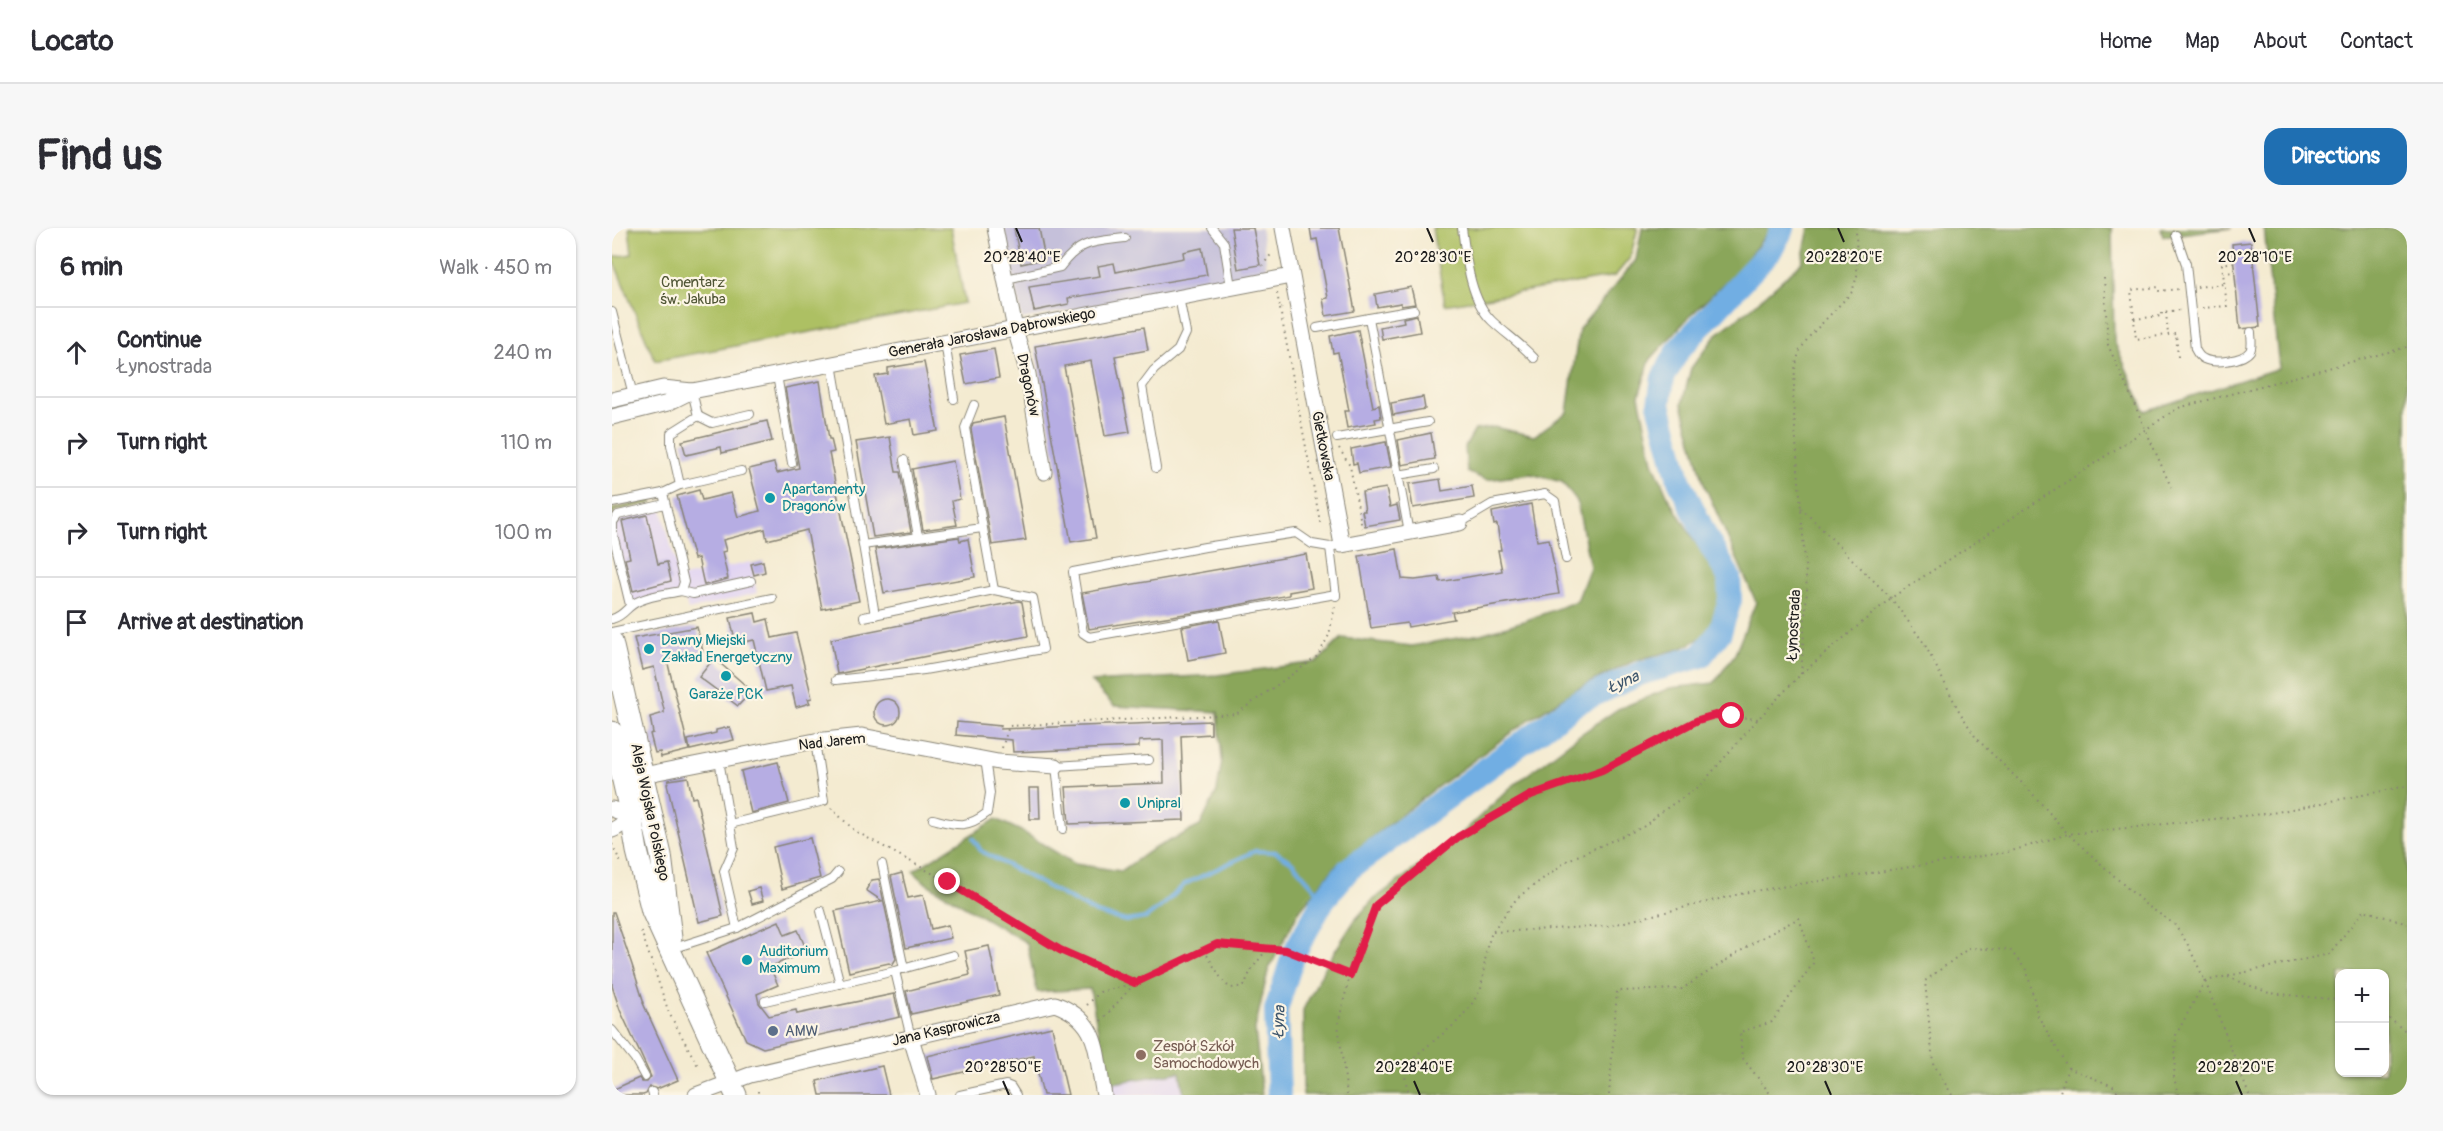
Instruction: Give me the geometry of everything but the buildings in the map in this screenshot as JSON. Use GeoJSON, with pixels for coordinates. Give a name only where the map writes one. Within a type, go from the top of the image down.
{"type":"FeatureCollection","features":[{"type":"Feature","properties":{"kind":"main road","name":"Aleja Wojska Polskiego"},"geometry":{"type":"LineString","coordinates":[[612,642],[643,775],[632,812]]}},
{"type":"Feature","properties":{"kind":"main road","name":"Aleja Wojska Polskiego"},"geometry":{"type":"LineString","coordinates":[[612,732],[632,812],[662,855],[671,925],[671,949],[733,1089]]}},
{"type":"Feature","properties":{"kind":"street","name":"Dragonów"},"geometry":{"type":"LineString","coordinates":[[995,228],[1028,374],[1044,472]]}},
{"type":"Feature","properties":{"kind":"street","name":"Gietkowska"},"geometry":{"type":"LineString","coordinates":[[1282,228],[1336,546]]}},
{"type":"Feature","properties":{"kind":"street","name":"Generała Jarosława Dąbrowskiego"},"geometry":{"type":"LineString","coordinates":[[612,417],[668,403],[692,391],[1291,276]]}},
{"type":"Feature","properties":{"kind":"street","name":"Generała Jarosława Dąbrowskiego"},"geometry":{"type":"LineString","coordinates":[[612,400],[663,388],[692,391]]}},
{"type":"Feature","properties":{"kind":"street"},"geometry":{"type":"LineString","coordinates":[[1336,546],[1460,523]]}},
{"type":"Feature","properties":{"kind":"street","name":"Nad Jarem"},"geometry":{"type":"LineString","coordinates":[[643,775],[815,741],[862,736],[991,761],[1056,766]]}},
{"type":"Feature","properties":{"kind":"street"},"geometry":{"type":"LineString","coordinates":[[612,830],[620,828],[632,812]]}},
{"type":"Feature","properties":{"kind":"street","name":"Jana Kasprowicza"},"geometry":{"type":"LineString","coordinates":[[696,1095],[733,1089],[750,1075],[1055,1004],[1068,1009],[1082,1019],[1091,1033]]}},
{"type":"Feature","properties":{"kind":"street"},"geometry":{"type":"LineString","coordinates":[[1091,1033],[1104,1095]]}},
{"type":"Feature","properties":{"kind":"street"},"geometry":{"type":"LineString","coordinates":[[911,1038],[928,1095]]}},
{"type":"Feature","properties":{"kind":"lane"},"geometry":{"type":"LineString","coordinates":[[1212,228],[1224,243],[1232,287]]}},
{"type":"Feature","properties":{"kind":"lane"},"geometry":{"type":"LineString","coordinates":[[1462,228],[1471,285],[1490,319],[1518,341],[1534,358]]}},
{"type":"Feature","properties":{"kind":"lane"},"geometry":{"type":"LineString","coordinates":[[2176,235],[2186,264],[2195,348],[2198,355],[2211,361],[2246,355],[2251,350],[2251,332]]}},
{"type":"Feature","properties":{"kind":"lane"},"geometry":{"type":"LineString","coordinates":[[1006,279],[1060,267],[1069,255],[1085,243],[1125,238]]}},
{"type":"Feature","properties":{"kind":"lane"},"geometry":{"type":"LineString","coordinates":[[1156,468],[1142,386],[1154,370],[1178,350],[1185,333],[1179,297]]}},
{"type":"Feature","properties":{"kind":"lane"},"geometry":{"type":"LineString","coordinates":[[1317,328],[1414,310]]}},
{"type":"Feature","properties":{"kind":"lane"},"geometry":{"type":"LineString","coordinates":[[612,312],[633,395]]}},
{"type":"Feature","properties":{"kind":"lane"},"geometry":{"type":"LineString","coordinates":[[1369,318],[1409,533]]}},
{"type":"Feature","properties":{"kind":"lane"},"geometry":{"type":"LineString","coordinates":[[945,342],[954,399]]}},
{"type":"Feature","properties":{"kind":"lane"},"geometry":{"type":"LineString","coordinates":[[832,364],[875,615]]}},
{"type":"Feature","properties":{"kind":"lane"},"geometry":{"type":"LineString","coordinates":[[777,375],[792,463]]}},
{"type":"Feature","properties":{"kind":"lane"},"geometry":{"type":"LineString","coordinates":[[692,391],[698,416],[711,423],[750,414]]}},
{"type":"Feature","properties":{"kind":"lane"},"geometry":{"type":"LineString","coordinates":[[974,405],[965,428],[994,590]]}},
{"type":"Feature","properties":{"kind":"lane"},"geometry":{"type":"LineString","coordinates":[[680,485],[671,445],[672,433],[698,416]]}},
{"type":"Feature","properties":{"kind":"lane"},"geometry":{"type":"LineString","coordinates":[[1337,438],[1428,422]]}},
{"type":"Feature","properties":{"kind":"lane"},"geometry":{"type":"LineString","coordinates":[[904,459],[918,536]]}},
{"type":"Feature","properties":{"kind":"lane"},"geometry":{"type":"LineString","coordinates":[[1398,475],[1434,469]]}},
{"type":"Feature","properties":{"kind":"lane"},"geometry":{"type":"LineString","coordinates":[[612,503],[663,493],[680,485],[741,471]]}},
{"type":"Feature","properties":{"kind":"lane"},"geometry":{"type":"LineString","coordinates":[[663,493],[684,582],[681,591]]}},
{"type":"Feature","properties":{"kind":"lane"},"geometry":{"type":"LineString","coordinates":[[1460,523],[1492,504],[1545,494],[1555,501],[1566,559]]}},
{"type":"Feature","properties":{"kind":"lane"},"geometry":{"type":"LineString","coordinates":[[630,605],[613,522],[618,515],[665,504]]}},
{"type":"Feature","properties":{"kind":"lane"},"geometry":{"type":"LineString","coordinates":[[863,545],[982,528]]}},
{"type":"Feature","properties":{"kind":"lane"},"geometry":{"type":"LineString","coordinates":[[1296,533],[1312,544],[1336,546],[1336,596],[1089,636],[1083,633],[1073,572],[1205,547],[1296,533]]}},
{"type":"Feature","properties":{"kind":"lane"},"geometry":{"type":"LineString","coordinates":[[612,619],[623,616],[630,605],[640,600],[681,591],[693,594],[751,581]]}},
{"type":"Feature","properties":{"kind":"lane"},"geometry":{"type":"LineString","coordinates":[[836,680],[924,670],[1043,649],[1033,598],[994,590],[864,617]]}},
{"type":"Feature","properties":{"kind":"lane"},"geometry":{"type":"LineString","coordinates":[[612,632],[772,598]]}},
{"type":"Feature","properties":{"kind":"lane"},"geometry":{"type":"LineString","coordinates":[[730,824],[824,801],[815,741]]}},
{"type":"Feature","properties":{"kind":"lane"},"geometry":{"type":"LineString","coordinates":[[719,760],[734,848],[724,871],[737,928]]}},
{"type":"Feature","properties":{"kind":"lane"},"geometry":{"type":"LineString","coordinates":[[1063,829],[1056,766],[1149,760]]}},
{"type":"Feature","properties":{"kind":"lane"},"geometry":{"type":"LineString","coordinates":[[933,819],[958,826],[974,823],[987,813],[991,761]]}},
{"type":"Feature","properties":{"kind":"lane"},"geometry":{"type":"LineString","coordinates":[[882,864],[911,1038]]}},
{"type":"Feature","properties":{"kind":"lane"},"geometry":{"type":"LineString","coordinates":[[671,949],[737,928],[832,879],[838,872]]}},
{"type":"Feature","properties":{"kind":"lane"},"geometry":{"type":"LineString","coordinates":[[820,911],[840,984]]}},
{"type":"Feature","properties":{"kind":"lane"},"geometry":{"type":"LineString","coordinates":[[765,1000],[900,970],[953,955]]}},
{"type":"Feature","properties":{"kind":"lane"},"geometry":{"type":"LineString","coordinates":[[612,1030],[636,1059],[645,1077]]}},
{"type":"Feature","properties":{"kind":"lane"},"geometry":{"type":"LineString","coordinates":[[960,1095],[984,1092],[1006,1085],[1011,1087],[1016,1095]]}},
{"type":"Feature","properties":{"kind":"path","name":"Łynostrada"},"geometry":{"type":"LineString","coordinates":[[1492,932],[1517,898],[1568,860],[1643,827],[1700,786],[1801,674],[1807,590],[1793,401],[1795,369],[1799,352],[1808,338],[1851,292],[1857,276],[1856,228]]}},
{"type":"Feature","properties":{"kind":"path"},"geometry":{"type":"LineString","coordinates":[[1258,272],[1276,248]]}},
{"type":"Feature","properties":{"kind":"path"},"geometry":{"type":"LineString","coordinates":[[2223,273],[2235,272]]}},
{"type":"Feature","properties":{"kind":"path"},"geometry":{"type":"LineString","coordinates":[[2104,278],[2108,345],[2171,487]]}},
{"type":"Feature","properties":{"kind":"path"},"geometry":{"type":"LineString","coordinates":[[2178,357],[2176,334],[2136,339],[2131,290],[2224,284]]}},
{"type":"Feature","properties":{"kind":"path"},"geometry":{"type":"LineString","coordinates":[[1277,291],[1321,527]]}},
{"type":"Feature","properties":{"kind":"path"},"geometry":{"type":"LineString","coordinates":[[1280,309],[1289,308]]}},
{"type":"Feature","properties":{"kind":"path"},"geometry":{"type":"LineString","coordinates":[[2166,312],[2168,335]]}},
{"type":"Feature","properties":{"kind":"path"},"geometry":{"type":"LineString","coordinates":[[1801,674],[1891,598],[2178,408],[2407,347]]}},
{"type":"Feature","properties":{"kind":"path"},"geometry":{"type":"LineString","coordinates":[[1337,438],[1339,448],[1350,466],[1364,541]]}},
{"type":"Feature","properties":{"kind":"path"},"geometry":{"type":"LineString","coordinates":[[1801,508],[1891,598],[1924,643],[1958,709],[1976,738],[2031,792],[2068,834],[2145,904],[2174,924],[2187,943],[2205,981],[2249,1095]]}},
{"type":"Feature","properties":{"kind":"path"},"geometry":{"type":"LineString","coordinates":[[991,761],[1009,726],[1236,714],[1318,656],[1329,635],[1336,596]]}},
{"type":"Feature","properties":{"kind":"path"},"geometry":{"type":"LineString","coordinates":[[1347,1095],[1338,1024],[1350,975],[1376,905],[1458,837],[1531,795],[1602,770],[1698,720],[1715,715],[1758,719]]}},
{"type":"Feature","properties":{"kind":"path"},"geometry":{"type":"LineString","coordinates":[[1412,1095],[1407,1088],[1405,1076],[1410,1064],[1420,1052],[1455,1024],[1470,1006],[1480,989],[1492,932],[1608,926],[1748,892],[2008,852],[2068,834],[2272,813],[2407,786]]}},
{"type":"Feature","properties":{"kind":"path"},"geometry":{"type":"LineString","coordinates":[[824,801],[855,831],[948,882],[1060,950],[1135,983]]}},
{"type":"Feature","properties":{"kind":"path"},"geometry":{"type":"LineString","coordinates":[[612,844],[618,852],[623,871]]}},
{"type":"Feature","properties":{"kind":"path"},"geometry":{"type":"LineString","coordinates":[[2205,981],[2329,954],[2364,910],[2407,924]]}},
{"type":"Feature","properties":{"kind":"path"},"geometry":{"type":"LineString","coordinates":[[1609,1095],[1617,991],[1682,989],[1756,940],[1799,918],[1814,962],[1772,1022],[1740,1032],[1742,1057],[1771,1095]]}},
{"type":"Feature","properties":{"kind":"path"},"geometry":{"type":"LineString","coordinates":[[639,926],[669,1012],[699,1066]]}},
{"type":"Feature","properties":{"kind":"path"},"geometry":{"type":"LineString","coordinates":[[1084,1007],[1100,992],[1135,983],[1217,944],[1286,950],[1350,975]]}},
{"type":"Feature","properties":{"kind":"path"},"geometry":{"type":"LineString","coordinates":[[1952,1095],[1933,1063],[1926,981],[1970,948],[2010,950],[2027,971],[2038,1016],[2068,1068],[2112,1086],[2120,1095]]}},
{"type":"Feature","properties":{"kind":"path"},"geometry":{"type":"LineString","coordinates":[[1204,950],[1224,983],[1231,988],[1244,986],[1251,970],[1268,949]]}},
{"type":"Feature","properties":{"kind":"path"},"geometry":{"type":"LineString","coordinates":[[2228,977],[2269,993],[2335,1000]]}},
{"type":"Feature","properties":{"kind":"path"},"geometry":{"type":"LineString","coordinates":[[2178,1095],[2174,1077],[2176,1035],[2205,981]]}},
{"type":"Feature","properties":{"kind":"path"},"geometry":{"type":"LineString","coordinates":[[1091,1033],[1135,983]]}},
{"type":"Feature","properties":{"kind":"path"},"geometry":{"type":"LineString","coordinates":[[2389,1018],[2407,1032]]}},
{"type":"Feature","properties":{"kind":"path"},"geometry":{"type":"LineString","coordinates":[[2060,1095],[2068,1068]]}},
{"type":"Feature","properties":{"kind":"shaded area"},"geometry":{"type":"Polygon","coordinates":[[[1004,228],[1261,228],[1268,275],[1022,319],[1004,228]]]}},
{"type":"Feature","properties":{"kind":"shaded area"},"geometry":{"type":"Polygon","coordinates":[[[662,509],[679,578],[750,562],[757,593],[688,610],[684,595],[643,605],[630,616],[612,540],[612,521],[662,509]]]}},
{"type":"Feature","properties":{"kind":"shaded area","name":"Zespół Szkół Samochodowych"},"geometry":{"type":"Polygon","coordinates":[[[1178,1013],[1180,1072],[1184,1095],[1110,1095],[1098,1033],[1178,1013]]]}},
{"type":"Feature","properties":{"kind":"green space","name":"Cmentarz św. Jakuba"},"geometry":{"type":"Polygon","coordinates":[[[629,228],[951,228],[965,303],[655,361],[612,257],[632,254],[629,228]]]}},
{"type":"Feature","properties":{"kind":"green space"},"geometry":{"type":"Polygon","coordinates":[[[1432,228],[1637,228],[1637,231],[1630,258],[1615,276],[1445,305],[1432,228]]]}},
{"type":"Feature","properties":{"kind":"green space"},"geometry":{"type":"Polygon","coordinates":[[[1642,228],[1771,228],[1742,266],[1689,317],[1650,360],[1639,396],[1653,462],[1669,499],[1719,580],[1721,613],[1705,636],[1680,649],[1634,661],[1577,689],[1530,719],[1336,866],[1299,911],[1268,971],[1255,1029],[1262,1095],[1184,1095],[1180,1072],[1108,1084],[1090,989],[1037,992],[1027,943],[927,884],[913,871],[996,819],[1023,832],[1075,864],[1121,871],[1151,850],[1200,826],[1217,791],[1222,760],[1218,712],[1114,706],[1091,682],[1217,675],[1317,662],[1342,638],[1412,646],[1481,634],[1577,601],[1590,567],[1577,501],[1562,482],[1531,474],[1486,480],[1467,472],[1465,447],[1475,430],[1494,427],[1534,436],[1567,412],[1579,329],[1636,260],[1642,228]]]}},
{"type":"Feature","properties":{"kind":"green space"},"geometry":{"type":"Polygon","coordinates":[[[1809,228],[2112,228],[2114,341],[2145,411],[2279,368],[2264,228],[2407,228],[2407,1095],[1303,1095],[1303,1010],[1326,965],[1355,920],[1373,900],[1458,837],[1510,788],[1578,736],[1618,709],[1670,688],[1714,683],[1735,654],[1756,602],[1704,484],[1682,404],[1691,368],[1717,334],[1752,307],[1802,262],[1809,228]]]}},
{"type":"Feature","properties":{"kind":"green space"},"geometry":{"type":"Polygon","coordinates":[[[2161,228],[2232,228],[2163,236],[2161,228]]]}},
{"type":"Feature","properties":{"kind":"green space"},"geometry":{"type":"Polygon","coordinates":[[[652,500],[652,503],[615,511],[612,516],[612,509],[652,500]]]}},
{"type":"Feature","properties":{"kind":"waterway","name":"Łyna"},"geometry":{"type":"LineString","coordinates":[[1279,1095],[1276,1010],[1294,953],[1324,899],[1349,869],[1578,702],[1639,674],[1701,656],[1720,632],[1730,600],[1729,577],[1707,539],[1679,480],[1659,404],[1663,378],[1679,349],[1770,251],[1783,228]]}},
{"type":"Feature","properties":{"kind":"waterway"},"geometry":{"type":"LineString","coordinates":[[973,838],[981,851],[1096,913],[1126,921],[1146,918],[1185,884],[1255,851],[1276,852],[1292,862],[1324,899]]}},
{"type":"Feature","properties":{"kind":"place","name":"Apartamenty Dragonów"},"geometry":{"type":"Point","coordinates":[770,498]}},
{"type":"Feature","properties":{"kind":"place","name":"Dawny Miejski Zakład Energetyczny"},"geometry":{"type":"Point","coordinates":[649,649]}},
{"type":"Feature","properties":{"kind":"place","name":"Garaże PCK"},"geometry":{"type":"Point","coordinates":[726,676]}},
{"type":"Feature","properties":{"kind":"place","name":"Unipral"},"geometry":{"type":"Point","coordinates":[1125,803]}},
{"type":"Feature","properties":{"kind":"place","name":"Auditorium Maximum"},"geometry":{"type":"Point","coordinates":[747,960]}},
{"type":"Feature","properties":{"kind":"place","name":"AMW"},"geometry":{"type":"Point","coordinates":[773,1031]}},
{"type":"Feature","properties":{"kind":"place","name":"Zespół Szkół Samochodowych"},"geometry":{"type":"Point","coordinates":[1141,1055]}},
{"type":"Feature","properties":{"kind":"route"},"geometry":{"type":"LineString","coordinates":[[948,882],[1060,950],[1135,983],[1217,944],[1286,950],[1350,975],[1376,905],[1458,837],[1531,795],[1602,770],[1698,720],[1715,715],[1732,716]]}}]}
